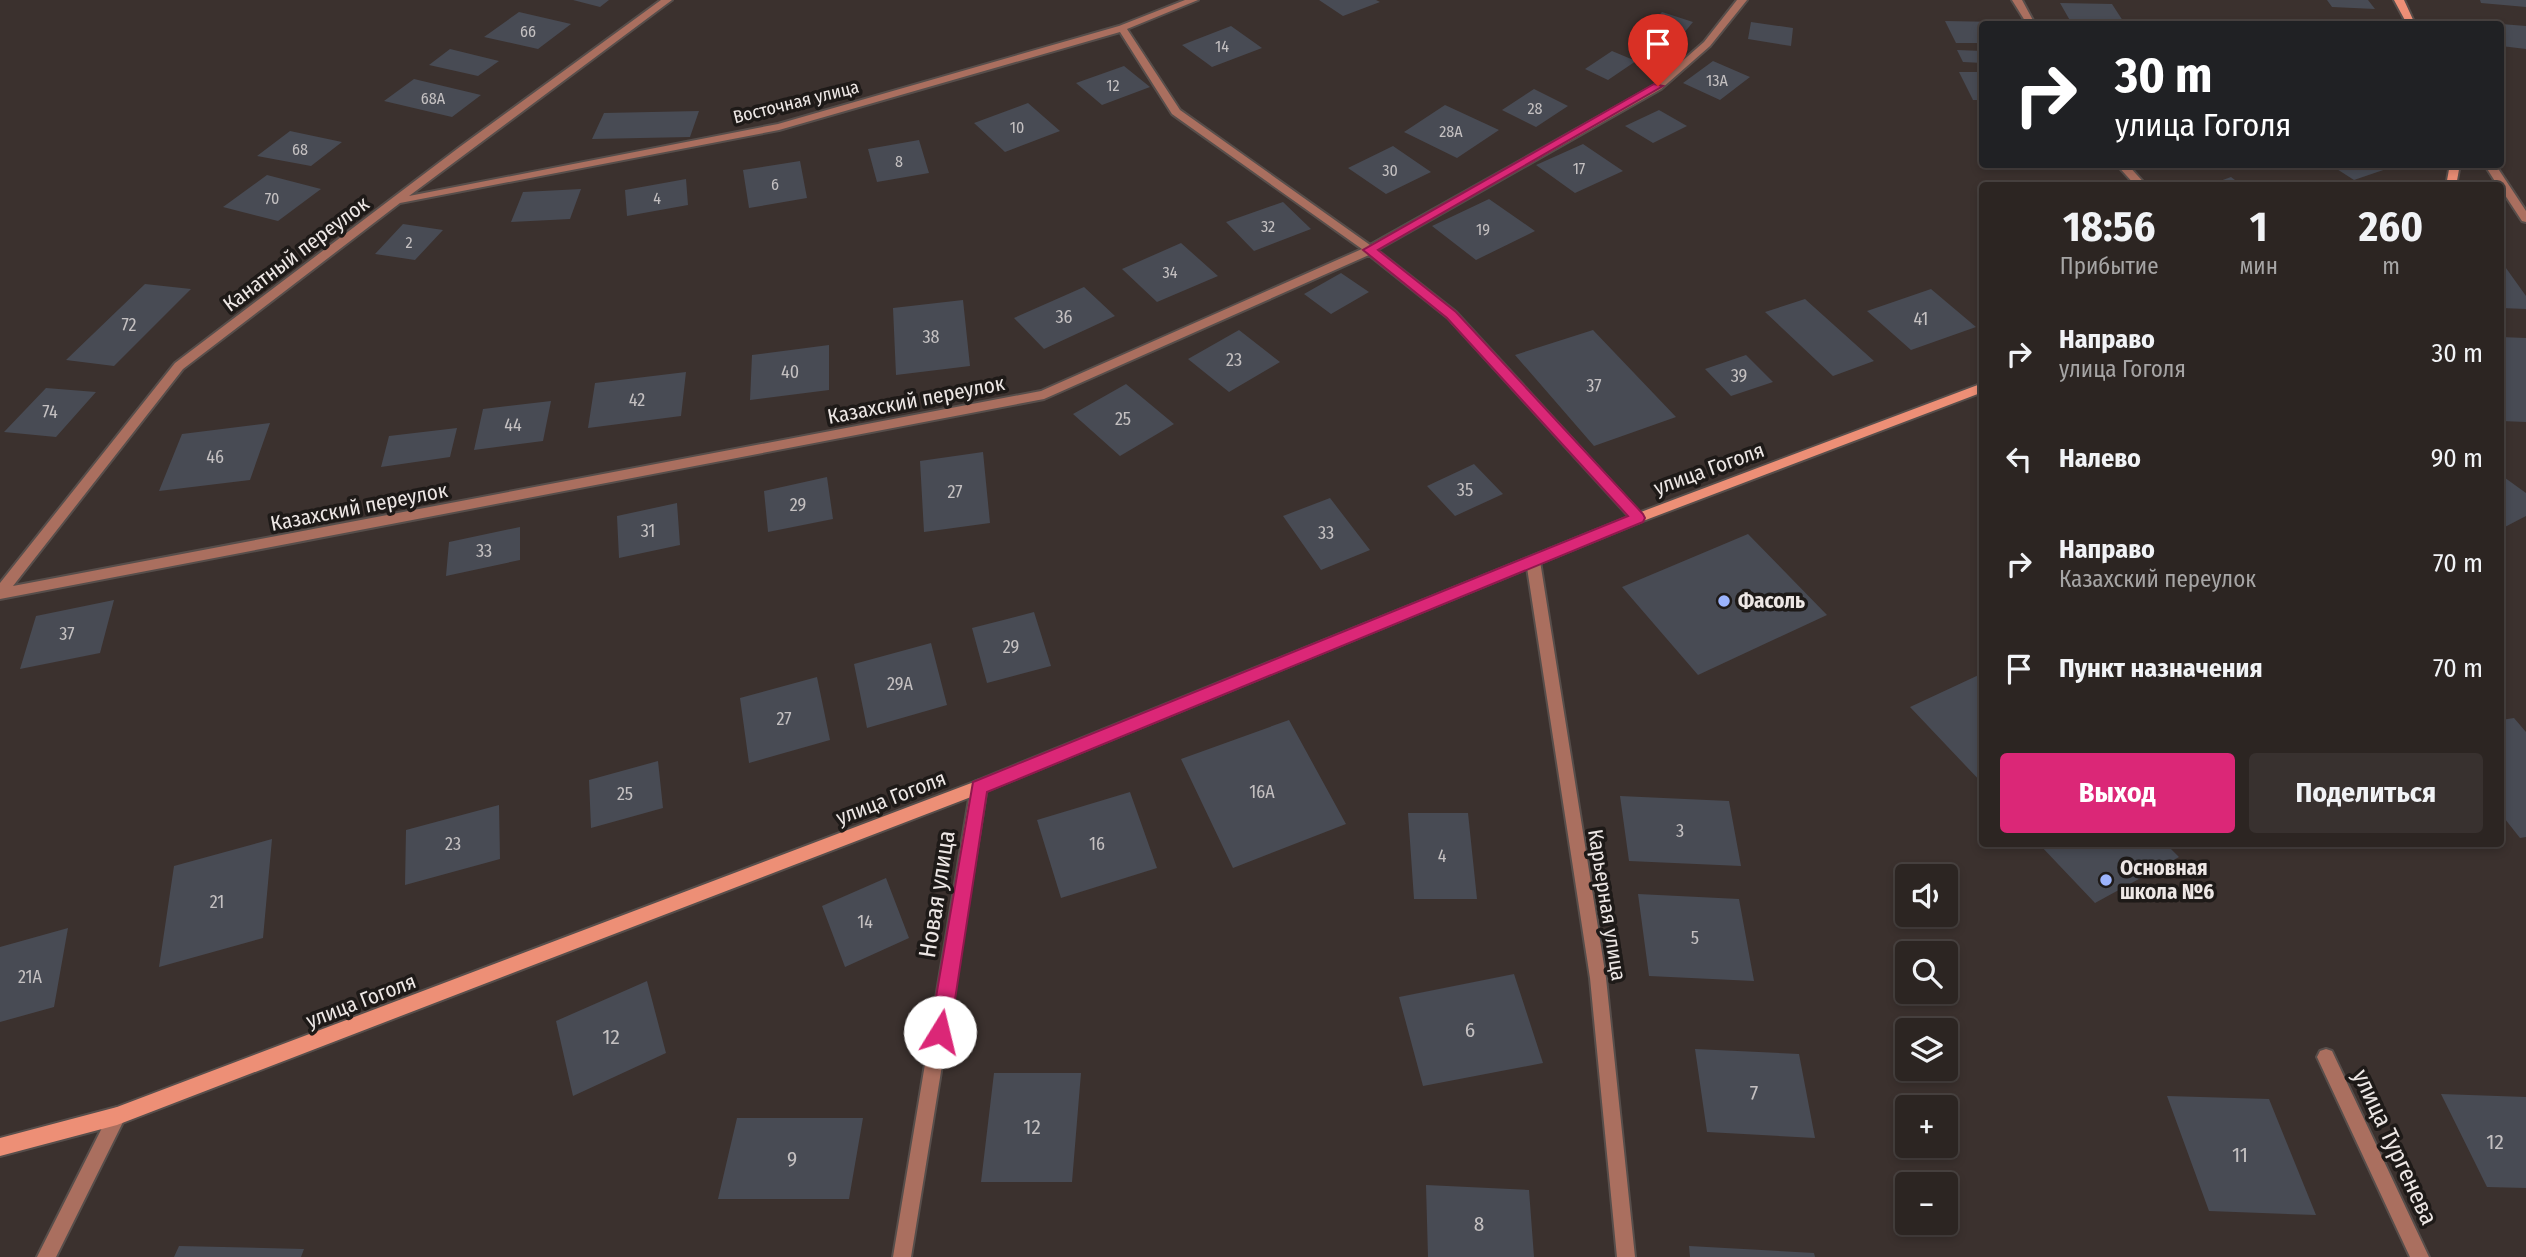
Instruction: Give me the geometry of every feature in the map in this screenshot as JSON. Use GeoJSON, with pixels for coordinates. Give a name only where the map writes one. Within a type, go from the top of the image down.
{"type":"FeatureCollection","features":[{"type":"Feature","properties":{"kind":"street","name":"Канатный переулок"},"geometry":{"type":"LineString","coordinates":[[0,594],[179,366],[464,148],[667,0]]}},
{"type":"Feature","properties":{"kind":"street","name":"Восточная улица"},"geometry":{"type":"LineString","coordinates":[[398,201],[779,127],[1122,28],[1193,0]]}},
{"type":"Feature","properties":{"kind":"street","name":"Казахский переулок"},"geometry":{"type":"LineString","coordinates":[[0,594],[1044,395],[1370,250],[1658,86],[1707,44],[1742,0]]}},
{"type":"Feature","properties":{"kind":"street"},"geometry":{"type":"LineString","coordinates":[[2017,0],[2029,21]]}},
{"type":"Feature","properties":{"kind":"street"},"geometry":{"type":"LineString","coordinates":[[2399,0],[2410,21]]}},
{"type":"Feature","properties":{"kind":"street"},"geometry":{"type":"LineString","coordinates":[[1122,28],[1176,112],[1370,250],[1452,315],[1638,518]]}},
{"type":"Feature","properties":{"kind":"street"},"geometry":{"type":"LineString","coordinates":[[2125,168],[2138,182]]}},
{"type":"Feature","properties":{"kind":"street"},"geometry":{"type":"LineString","coordinates":[[2504,186],[2526,219]]}},
{"type":"Feature","properties":{"kind":"street","name":"улица Гоголя"},"geometry":{"type":"LineString","coordinates":[[0,1147],[117,1116],[979,787],[1638,518],[1979,389]]}},
{"type":"Feature","properties":{"kind":"street","name":"Карьерная улица"},"geometry":{"type":"LineString","coordinates":[[1532,561],[1598,978],[1626,1257]]}},
{"type":"Feature","properties":{"kind":"street","name":"Новая улица"},"geometry":{"type":"LineString","coordinates":[[902,1257],[979,787]]}},
{"type":"Feature","properties":{"kind":"street","name":"улица Тургенева"},"geometry":{"type":"LineString","coordinates":[[2326,1057],[2420,1257]]}},
{"type":"Feature","properties":{"kind":"street"},"geometry":{"type":"LineString","coordinates":[[46,1257],[117,1116]]}},
{"type":"Feature","properties":{"kind":"building"},"geometry":{"type":"Polygon","coordinates":[[[573,0],[609,0],[600,7],[573,0]]]}},
{"type":"Feature","properties":{"kind":"building"},"geometry":{"type":"Polygon","coordinates":[[[1319,0],[1376,0],[1380,2],[1343,16],[1319,0]]]}},
{"type":"Feature","properties":{"kind":"building"},"geometry":{"type":"Polygon","coordinates":[[[2327,0],[2368,0],[2375,9],[2332,7],[2327,0]]]}},
{"type":"Feature","properties":{"kind":"building"},"geometry":{"type":"Polygon","coordinates":[[[2480,0],[2526,0],[2526,7],[2481,3],[2480,0]]]}},
{"type":"Feature","properties":{"kind":"building"},"geometry":{"type":"Polygon","coordinates":[[[2060,3],[2112,4],[2123,21],[2070,21],[2060,3]]]}},
{"type":"Feature","properties":{"kind":"building"},"geometry":{"type":"Polygon","coordinates":[[[519,12],[571,24],[538,49],[484,37],[519,12]]]}},
{"type":"Feature","properties":{"kind":"building"},"geometry":{"type":"Polygon","coordinates":[[[1662,12],[1693,22],[1678,40],[1646,30],[1662,12]]]}},
{"type":"Feature","properties":{"kind":"building"},"geometry":{"type":"Polygon","coordinates":[[[1945,21],[1979,22],[1979,43],[1956,43],[1945,21]]]}},
{"type":"Feature","properties":{"kind":"building"},"geometry":{"type":"Polygon","coordinates":[[[1751,22],[1793,28],[1791,46],[1748,39],[1751,22]]]}},
{"type":"Feature","properties":{"kind":"building"},"geometry":{"type":"Polygon","coordinates":[[[2504,24],[2526,26],[2526,49],[2504,46],[2504,24]]]}},
{"type":"Feature","properties":{"kind":"building"},"geometry":{"type":"Polygon","coordinates":[[[1231,26],[1262,48],[1212,67],[1182,45],[1231,26]]]}},
{"type":"Feature","properties":{"kind":"building"},"geometry":{"type":"Polygon","coordinates":[[[450,49],[499,61],[478,76],[429,65],[450,49]]]}},
{"type":"Feature","properties":{"kind":"building"},"geometry":{"type":"Polygon","coordinates":[[[1957,50],[1979,51],[1979,63],[1963,62],[1957,50]]]}},
{"type":"Feature","properties":{"kind":"building"},"geometry":{"type":"Polygon","coordinates":[[[1612,51],[1636,61],[1608,80],[1585,69],[1612,51]]]}},
{"type":"Feature","properties":{"kind":"building"},"geometry":{"type":"Polygon","coordinates":[[[1713,61],[1750,77],[1720,100],[1683,83],[1713,61]]]}},
{"type":"Feature","properties":{"kind":"building"},"geometry":{"type":"Polygon","coordinates":[[[1124,66],[1150,87],[1102,105],[1076,83],[1124,66]]]}},
{"type":"Feature","properties":{"kind":"building"},"geometry":{"type":"Polygon","coordinates":[[[1959,72],[1979,72],[1979,100],[1973,100],[1959,72]]]}},
{"type":"Feature","properties":{"kind":"building"},"geometry":{"type":"Polygon","coordinates":[[[414,79],[481,95],[452,117],[384,101],[414,79]]]}},
{"type":"Feature","properties":{"kind":"building"},"geometry":{"type":"Polygon","coordinates":[[[1534,89],[1568,106],[1536,127],[1502,110],[1534,89]]]}},
{"type":"Feature","properties":{"kind":"building"},"geometry":{"type":"Polygon","coordinates":[[[1028,103],[1060,131],[1005,152],[974,123],[1028,103]]]}},
{"type":"Feature","properties":{"kind":"building"},"geometry":{"type":"Polygon","coordinates":[[[1445,105],[1499,130],[1457,158],[1404,132],[1445,105]]]}},
{"type":"Feature","properties":{"kind":"building"},"geometry":{"type":"Polygon","coordinates":[[[1659,110],[1687,126],[1653,143],[1625,126],[1659,110]]]}},
{"type":"Feature","properties":{"kind":"building"},"geometry":{"type":"Polygon","coordinates":[[[699,111],[690,137],[592,139],[604,113],[699,111]]]}},
{"type":"Feature","properties":{"kind":"building"},"geometry":{"type":"Polygon","coordinates":[[[290,131],[342,142],[311,166],[257,156],[290,131]]]}},
{"type":"Feature","properties":{"kind":"building"},"geometry":{"type":"Polygon","coordinates":[[[919,140],[929,173],[877,182],[868,149],[919,140]]]}},
{"type":"Feature","properties":{"kind":"building"},"geometry":{"type":"Polygon","coordinates":[[[1583,144],[1623,171],[1575,193],[1536,165],[1583,144]]]}},
{"type":"Feature","properties":{"kind":"building"},"geometry":{"type":"Polygon","coordinates":[[[1393,146],[1431,172],[1386,194],[1348,168],[1393,146]]]}},
{"type":"Feature","properties":{"kind":"building"},"geometry":{"type":"Polygon","coordinates":[[[800,161],[807,198],[749,208],[743,170],[800,161]]]}},
{"type":"Feature","properties":{"kind":"building"},"geometry":{"type":"Polygon","coordinates":[[[2335,168],[2389,168],[2354,180],[2335,168]]]}},
{"type":"Feature","properties":{"kind":"building"},"geometry":{"type":"Polygon","coordinates":[[[267,175],[321,189],[278,221],[223,207],[267,175]]]}},
{"type":"Feature","properties":{"kind":"building"},"geometry":{"type":"Polygon","coordinates":[[[2231,177],[2238,182],[2217,182],[2231,177]]]}},
{"type":"Feature","properties":{"kind":"building"},"geometry":{"type":"Polygon","coordinates":[[[686,179],[688,205],[627,216],[625,190],[686,179]]]}},
{"type":"Feature","properties":{"kind":"building"},"geometry":{"type":"Polygon","coordinates":[[[581,189],[570,219],[511,222],[523,192],[581,189]]]}},
{"type":"Feature","properties":{"kind":"building"},"geometry":{"type":"Polygon","coordinates":[[[1489,199],[1535,231],[1476,260],[1432,226],[1489,199]]]}},
{"type":"Feature","properties":{"kind":"building"},"geometry":{"type":"Polygon","coordinates":[[[1283,202],[1311,229],[1254,251],[1226,222],[1283,202]]]}},
{"type":"Feature","properties":{"kind":"building"},"geometry":{"type":"Polygon","coordinates":[[[403,224],[443,230],[415,260],[375,254],[403,224]]]}},
{"type":"Feature","properties":{"kind":"building"},"geometry":{"type":"Polygon","coordinates":[[[1181,243],[1218,276],[1157,302],[1122,269],[1181,243]]]}},
{"type":"Feature","properties":{"kind":"building"},"geometry":{"type":"Polygon","coordinates":[[[2504,265],[2526,296],[2526,309],[2504,308],[2504,265]]]}},
{"type":"Feature","properties":{"kind":"building"},"geometry":{"type":"Polygon","coordinates":[[[1341,273],[1369,292],[1331,314],[1304,294],[1341,273]]]}},
{"type":"Feature","properties":{"kind":"building"},"geometry":{"type":"Polygon","coordinates":[[[145,284],[191,289],[114,366],[66,360],[145,284]]]}},
{"type":"Feature","properties":{"kind":"building"},"geometry":{"type":"Polygon","coordinates":[[[1084,287],[1115,316],[1044,349],[1014,318],[1084,287]]]}},
{"type":"Feature","properties":{"kind":"building"},"geometry":{"type":"Polygon","coordinates":[[[1931,289],[1976,327],[1911,350],[1867,311],[1931,289]]]}},
{"type":"Feature","properties":{"kind":"building"},"geometry":{"type":"Polygon","coordinates":[[[1805,299],[1874,361],[1833,376],[1765,312],[1805,299]]]}},
{"type":"Feature","properties":{"kind":"building"},"geometry":{"type":"Polygon","coordinates":[[[963,300],[970,366],[896,375],[893,308],[963,300]]]}},
{"type":"Feature","properties":{"kind":"building"},"geometry":{"type":"Polygon","coordinates":[[[1239,330],[1280,362],[1229,392],[1188,359],[1239,330]]]}},
{"type":"Feature","properties":{"kind":"building"},"geometry":{"type":"Polygon","coordinates":[[[1593,330],[1676,417],[1594,446],[1515,355],[1593,330]]]}},
{"type":"Feature","properties":{"kind":"building"},"geometry":{"type":"Polygon","coordinates":[[[2504,337],[2526,338],[2526,422],[2504,421],[2504,337]]]}},
{"type":"Feature","properties":{"kind":"building"},"geometry":{"type":"Polygon","coordinates":[[[829,345],[829,390],[750,400],[752,355],[829,345]]]}},
{"type":"Feature","properties":{"kind":"building"},"geometry":{"type":"Polygon","coordinates":[[[1746,355],[1773,382],[1731,396],[1705,369],[1746,355]]]}},
{"type":"Feature","properties":{"kind":"building"},"geometry":{"type":"Polygon","coordinates":[[[686,372],[681,416],[588,428],[595,383],[686,372]]]}},
{"type":"Feature","properties":{"kind":"building"},"geometry":{"type":"Polygon","coordinates":[[[1126,384],[1174,424],[1120,456],[1073,414],[1126,384]]]}},
{"type":"Feature","properties":{"kind":"building"},"geometry":{"type":"Polygon","coordinates":[[[46,388],[96,392],[56,437],[4,432],[46,388]]]}},
{"type":"Feature","properties":{"kind":"building"},"geometry":{"type":"Polygon","coordinates":[[[551,401],[543,441],[474,450],[483,409],[551,401]]]}},
{"type":"Feature","properties":{"kind":"building"},"geometry":{"type":"Polygon","coordinates":[[[270,423],[250,480],[159,491],[182,434],[270,423]]]}},
{"type":"Feature","properties":{"kind":"building"},"geometry":{"type":"Polygon","coordinates":[[[457,428],[450,457],[381,467],[389,436],[457,428]]]}},
{"type":"Feature","properties":{"kind":"building"},"geometry":{"type":"Polygon","coordinates":[[[983,452],[990,523],[924,532],[920,461],[983,452]]]}},
{"type":"Feature","properties":{"kind":"building"},"geometry":{"type":"Polygon","coordinates":[[[1474,464],[1503,494],[1455,516],[1427,486],[1474,464]]]}},
{"type":"Feature","properties":{"kind":"building"},"geometry":{"type":"Polygon","coordinates":[[[827,477],[833,519],[768,532],[764,491],[827,477]]]}},
{"type":"Feature","properties":{"kind":"building"},"geometry":{"type":"Polygon","coordinates":[[[2504,477],[2526,493],[2526,516],[2504,527],[2504,477]]]}},
{"type":"Feature","properties":{"kind":"building"},"geometry":{"type":"Polygon","coordinates":[[[1330,498],[1370,550],[1321,570],[1283,516],[1330,498]]]}},
{"type":"Feature","properties":{"kind":"building"},"geometry":{"type":"Polygon","coordinates":[[[677,503],[680,545],[619,558],[617,516],[677,503]]]}},
{"type":"Feature","properties":{"kind":"building"},"geometry":{"type":"Polygon","coordinates":[[[520,527],[520,560],[446,576],[449,542],[520,527]]]}},
{"type":"Feature","properties":{"kind":"building","name":"Фасоль"},"geometry":{"type":"Polygon","coordinates":[[[1748,534],[1827,615],[1698,675],[1622,587],[1748,534]]]}},
{"type":"Feature","properties":{"kind":"building"},"geometry":{"type":"Polygon","coordinates":[[[114,600],[100,653],[20,669],[36,616],[114,600]]]}},
{"type":"Feature","properties":{"kind":"building"},"geometry":{"type":"Polygon","coordinates":[[[1034,612],[1051,666],[987,683],[972,628],[1034,612]]]}},
{"type":"Feature","properties":{"kind":"building"},"geometry":{"type":"Polygon","coordinates":[[[931,643],[947,705],[867,728],[854,664],[931,643]]]}},
{"type":"Feature","properties":{"kind":"building"},"geometry":{"type":"Polygon","coordinates":[[[1979,675],[1979,780],[1910,707],[1979,675]]]}},
{"type":"Feature","properties":{"kind":"building"},"geometry":{"type":"Polygon","coordinates":[[[817,677],[830,740],[749,763],[740,698],[817,677]]]}},
{"type":"Feature","properties":{"kind":"building"},"geometry":{"type":"Polygon","coordinates":[[[2514,718],[2526,732],[2526,837],[2520,838],[2504,818],[2504,720],[2514,718]]]}},
{"type":"Feature","properties":{"kind":"building"},"geometry":{"type":"Polygon","coordinates":[[[1289,720],[1346,824],[1233,868],[1181,759],[1289,720]]]}},
{"type":"Feature","properties":{"kind":"building"},"geometry":{"type":"Polygon","coordinates":[[[658,761],[663,808],[591,828],[589,780],[658,761]]]}},
{"type":"Feature","properties":{"kind":"building"},"geometry":{"type":"Polygon","coordinates":[[[1130,792],[1157,868],[1061,898],[1037,820],[1130,792]]]}},
{"type":"Feature","properties":{"kind":"building"},"geometry":{"type":"Polygon","coordinates":[[[1620,796],[1729,801],[1741,866],[1629,861],[1620,796]]]}},
{"type":"Feature","properties":{"kind":"building"},"geometry":{"type":"Polygon","coordinates":[[[499,805],[500,859],[405,885],[406,830],[499,805]]]}},
{"type":"Feature","properties":{"kind":"building"},"geometry":{"type":"Polygon","coordinates":[[[1408,813],[1468,813],[1477,899],[1414,899],[1408,813]]]}},
{"type":"Feature","properties":{"kind":"building"},"geometry":{"type":"Polygon","coordinates":[[[272,839],[263,938],[159,967],[174,866],[272,839]]]}},
{"type":"Feature","properties":{"kind":"building","name":"Основная школа №6"},"geometry":{"type":"Polygon","coordinates":[[[2042,847],[2169,847],[2179,857],[2095,903],[2042,847]]]}},
{"type":"Feature","properties":{"kind":"building"},"geometry":{"type":"Polygon","coordinates":[[[886,878],[909,938],[845,967],[822,906],[886,878]]]}},
{"type":"Feature","properties":{"kind":"building"},"geometry":{"type":"Polygon","coordinates":[[[1638,894],[1739,899],[1754,981],[1649,976],[1638,894]]]}},
{"type":"Feature","properties":{"kind":"building"},"geometry":{"type":"Polygon","coordinates":[[[68,928],[54,1007],[0,1022],[0,947],[68,928]]]}},
{"type":"Feature","properties":{"kind":"building"},"geometry":{"type":"Polygon","coordinates":[[[1514,974],[1543,1063],[1423,1086],[1399,997],[1514,974]]]}},
{"type":"Feature","properties":{"kind":"building"},"geometry":{"type":"Polygon","coordinates":[[[647,981],[666,1053],[573,1096],[556,1021],[647,981]]]}},
{"type":"Feature","properties":{"kind":"building"},"geometry":{"type":"Polygon","coordinates":[[[1695,1049],[1799,1054],[1815,1138],[1707,1132],[1695,1049]]]}},
{"type":"Feature","properties":{"kind":"building"},"geometry":{"type":"Polygon","coordinates":[[[994,1073],[1081,1073],[1072,1182],[981,1182],[994,1073]]]}},
{"type":"Feature","properties":{"kind":"building"},"geometry":{"type":"Polygon","coordinates":[[[2441,1094],[2526,1097],[2526,1188],[2487,1187],[2441,1094]]]}},
{"type":"Feature","properties":{"kind":"building"},"geometry":{"type":"Polygon","coordinates":[[[2167,1096],[2269,1099],[2316,1215],[2209,1211],[2167,1096]]]}},
{"type":"Feature","properties":{"kind":"building"},"geometry":{"type":"Polygon","coordinates":[[[737,1118],[863,1118],[849,1199],[718,1199],[737,1118]]]}},
{"type":"Feature","properties":{"kind":"building"},"geometry":{"type":"Polygon","coordinates":[[[1426,1185],[1529,1190],[1534,1257],[1428,1257],[1426,1185]]]}},
{"type":"Feature","properties":{"kind":"building"},"geometry":{"type":"Polygon","coordinates":[[[179,1246],[304,1249],[301,1257],[174,1257],[179,1246]]]}},
{"type":"Feature","properties":{"kind":"building"},"geometry":{"type":"Polygon","coordinates":[[[1689,1246],[1814,1253],[1815,1257],[1690,1257],[1689,1246]]]}},
{"type":"Feature","properties":{"kind":"place","name":"Фасоль"},"geometry":{"type":"Point","coordinates":[1724,601]}},
{"type":"Feature","properties":{"kind":"place","name":"Основная школа №6"},"geometry":{"type":"Point","coordinates":[2106,880]}},
{"type":"Feature","properties":{"kind":"route"},"geometry":{"type":"LineString","coordinates":[[940,1032],[979,787],[1638,518],[1452,315],[1370,250],[1658,86]]}}]}
